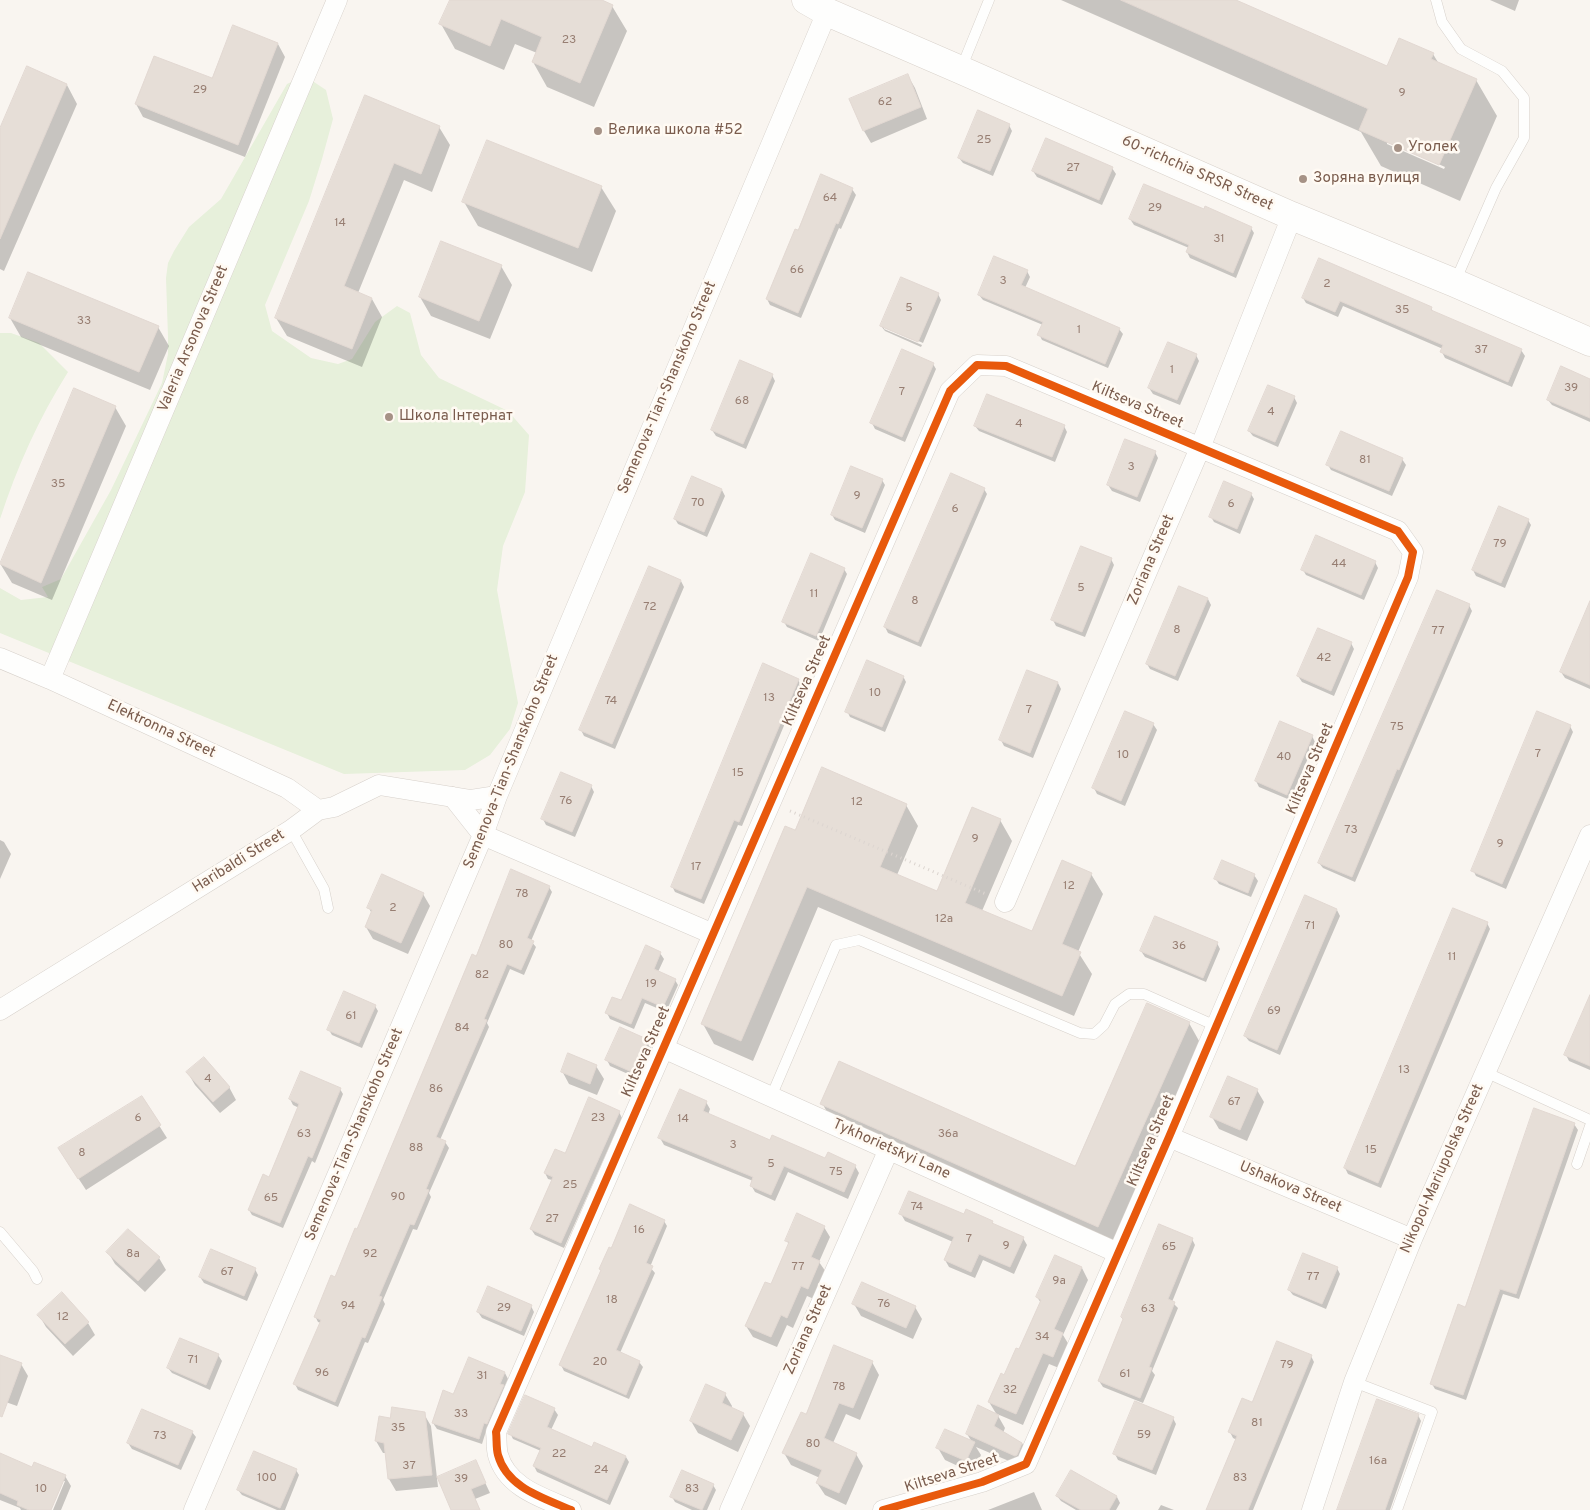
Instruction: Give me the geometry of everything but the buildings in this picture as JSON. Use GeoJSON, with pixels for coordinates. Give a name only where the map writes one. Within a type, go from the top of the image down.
{"type":"FeatureCollection","features":[{"type":"Feature","properties":{"kind":"street","name":"Valeria Arsonova Street"},"geometry":{"type":"LineString","coordinates":[[50,678],[337,0]]}},
{"type":"Feature","properties":{"kind":"street","name":"60-richchia SRSR Street"},"geometry":{"type":"LineString","coordinates":[[816,6],[1292,216],[1455,283],[1590,342]]}},
{"type":"Feature","properties":{"kind":"street","name":"Semenova-Tian-Shanskoho Street"},"geometry":{"type":"LineString","coordinates":[[194,1510],[483,835],[497,796],[816,6]]}},
{"type":"Feature","properties":{"kind":"street","name":"Zoriana Street"},"geometry":{"type":"LineString","coordinates":[[1006,902],[1200,448],[1292,216]]}},
{"type":"Feature","properties":{"kind":"street","name":"Kiltseva Street"},"geometry":{"type":"LineString","coordinates":[[571,1510],[526,1491],[509,1477],[498,1456],[496,1432],[950,391],[977,365],[1006,366],[1398,532],[1413,552],[1408,577],[1169,1137],[1026,1464],[982,1482],[883,1510]]}},
{"type":"Feature","properties":{"kind":"street","name":"Elektronna Street"},"geometry":{"type":"LineString","coordinates":[[0,658],[50,678],[287,788],[318,810]]}},
{"type":"Feature","properties":{"kind":"street","name":"Haribaldi Street"},"geometry":{"type":"LineString","coordinates":[[0,1010],[291,830],[318,810],[334,807],[379,785],[471,800],[497,796]]}},
{"type":"Feature","properties":{"kind":"street"},"geometry":{"type":"LineString","coordinates":[[453,797],[483,835],[714,934]]}},
{"type":"Feature","properties":{"kind":"street","name":"Nikopol-Mariupolska Street"},"geometry":{"type":"LineString","coordinates":[[1312,1510],[1354,1382],[1412,1239],[1590,834]]}},
{"type":"Feature","properties":{"kind":"street","name":"Tykhorietskyi Lane"},"geometry":{"type":"LineString","coordinates":[[663,1048],[1118,1253]]}},
{"type":"Feature","properties":{"kind":"street","name":"Ushakova Street"},"geometry":{"type":"LineString","coordinates":[[1169,1137],[1412,1239]]}},
{"type":"Feature","properties":{"kind":"street","name":"Zoriana Street"},"geometry":{"type":"LineString","coordinates":[[730,1510],[889,1149]]}},
{"type":"Feature","properties":{"kind":"lane"},"geometry":{"type":"LineString","coordinates":[[961,70],[989,0]]}},
{"type":"Feature","properties":{"kind":"lane"},"geometry":{"type":"LineString","coordinates":[[1436,0],[1442,22],[1461,48],[1502,71],[1524,98],[1524,138],[1496,188],[1455,283]]}},
{"type":"Feature","properties":{"kind":"lane"},"geometry":{"type":"LineString","coordinates":[[291,830],[324,890],[328,908]]}},
{"type":"Feature","properties":{"kind":"lane"},"geometry":{"type":"LineString","coordinates":[[771,1097],[836,945],[847,941],[859,940],[1080,1033],[1094,1034],[1104,1025],[1115,1004],[1129,994],[1144,994],[1216,1026]]}},
{"type":"Feature","properties":{"kind":"lane"},"geometry":{"type":"LineString","coordinates":[[1485,1072],[1590,1120]]}},
{"type":"Feature","properties":{"kind":"lane"},"geometry":{"type":"LineString","coordinates":[[1577,1164],[1590,1126]]}},
{"type":"Feature","properties":{"kind":"lane"},"geometry":{"type":"LineString","coordinates":[[0,1232],[33,1271],[37,1279]]}},
{"type":"Feature","properties":{"kind":"lane"},"geometry":{"type":"LineString","coordinates":[[1354,1382],[1432,1412],[1397,1510]]}},
{"type":"Feature","properties":{"kind":"path"},"geometry":{"type":"LineString","coordinates":[[770,803],[1006,902]]}},
{"type":"Feature","properties":{"kind":"green space"},"geometry":{"type":"Polygon","coordinates":[[[300,78],[314,82],[326,90],[333,119],[309,201],[265,305],[272,331],[311,358],[338,364],[352,359],[375,322],[397,306],[410,313],[421,355],[439,378],[508,411],[529,435],[525,492],[503,546],[497,590],[518,703],[510,729],[490,755],[465,770],[344,774],[0,633],[0,588],[21,600],[48,597],[42,587],[61,579],[111,490],[162,383],[168,354],[166,278],[168,263],[189,227],[221,199],[287,84],[300,78]]]}},
{"type":"Feature","properties":{"kind":"green space"},"geometry":{"type":"Polygon","coordinates":[[[0,333],[11,333],[39,343],[68,372],[30,443],[0,519],[0,333]]]}},
{"type":"Feature","properties":{"kind":"cycle path"},"geometry":{"type":"LineString","coordinates":[[571,1510],[538,1496],[509,1476],[498,1455],[496,1432],[950,391],[977,365],[1006,366],[1398,531],[1413,552],[1408,577],[1169,1137],[1026,1464],[982,1482],[883,1510]]}},
{"type":"Feature","properties":{"kind":"place","name":"Велика школа #52"},"geometry":{"type":"Point","coordinates":[598,131]}},
{"type":"Feature","properties":{"kind":"place","name":"Уголек"},"geometry":{"type":"Point","coordinates":[1398,148]}},
{"type":"Feature","properties":{"kind":"place","name":"Зоряна вулиця"},"geometry":{"type":"Point","coordinates":[1303,179]}},
{"type":"Feature","properties":{"kind":"place","name":"Школа Інтернат"},"geometry":{"type":"Point","coordinates":[389,417]}}]}
